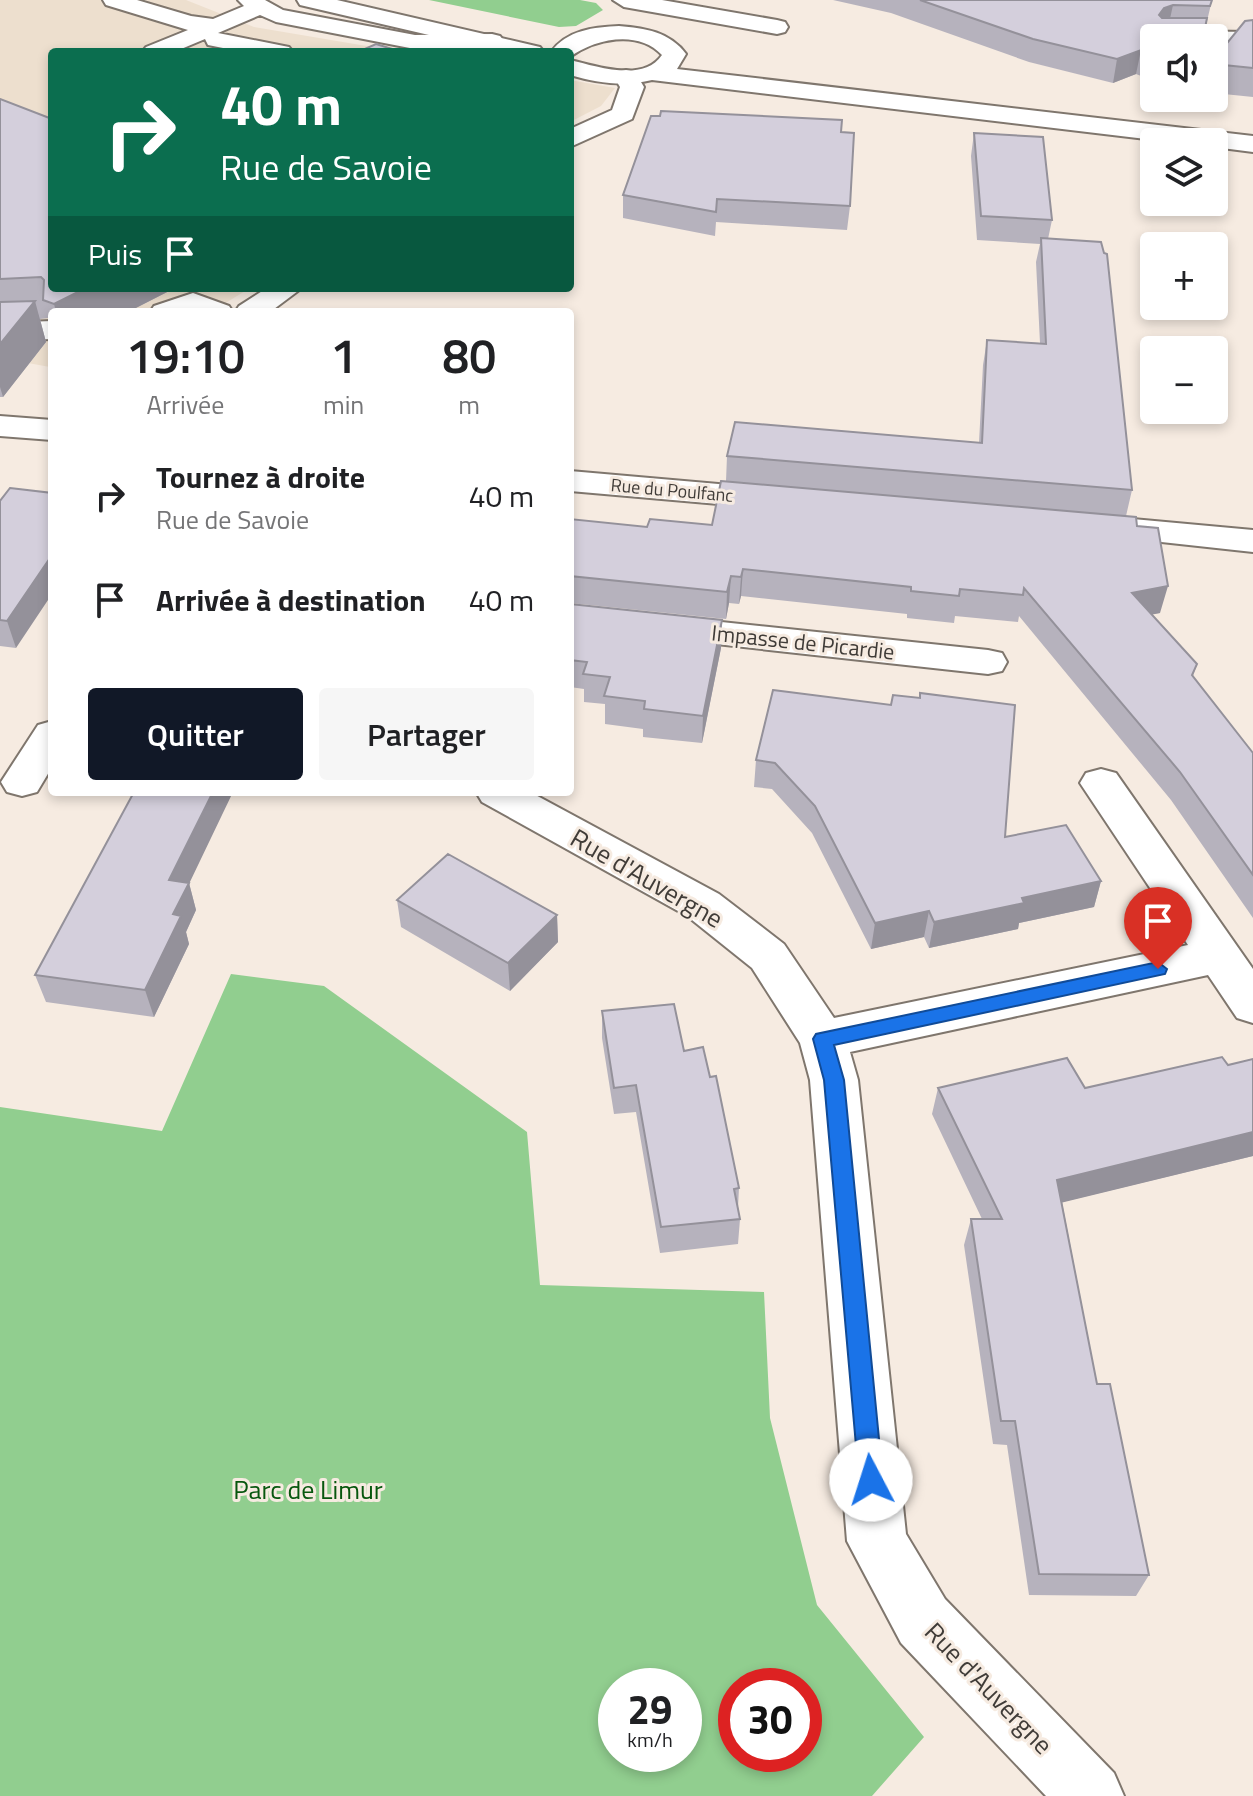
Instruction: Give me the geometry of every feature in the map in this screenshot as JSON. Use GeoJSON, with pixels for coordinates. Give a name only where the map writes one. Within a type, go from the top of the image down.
{"type":"FeatureCollection","features":[{"type":"Feature","properties":{"kind":"street"},"geometry":{"type":"LineString","coordinates":[[114,0],[267,48]]}},
{"type":"Feature","properties":{"kind":"street"},"geometry":{"type":"LineString","coordinates":[[308,0],[517,48]]}},
{"type":"Feature","properties":{"kind":"street"},"geometry":{"type":"LineString","coordinates":[[385,0],[570,46],[601,34],[629,33],[660,41],[670,47],[674,54],[672,62],[651,73]]}},
{"type":"Feature","properties":{"kind":"street"},"geometry":{"type":"LineString","coordinates":[[624,0],[777,27]]}},
{"type":"Feature","properties":{"kind":"street"},"geometry":{"type":"LineString","coordinates":[[167,48],[215,33],[255,4],[276,15],[404,47],[492,41]]}},
{"type":"Feature","properties":{"kind":"street"},"geometry":{"type":"LineString","coordinates":[[629,33],[657,7]]}},
{"type":"Feature","properties":{"kind":"street"},"geometry":{"type":"LineString","coordinates":[[1228,39],[1253,39]]}},
{"type":"Feature","properties":{"kind":"street"},"geometry":{"type":"LineString","coordinates":[[674,54],[1055,122]]}},
{"type":"Feature","properties":{"kind":"street"},"geometry":{"type":"LineString","coordinates":[[574,68],[598,76],[626,77],[651,73],[1253,144]]}},
{"type":"Feature","properties":{"kind":"street"},"geometry":{"type":"LineString","coordinates":[[574,137],[623,114],[632,87],[626,77]]}},
{"type":"Feature","properties":{"kind":"street"},"geometry":{"type":"LineString","coordinates":[[256,308],[281,292]]}},
{"type":"Feature","properties":{"kind":"street"},"geometry":{"type":"LineString","coordinates":[[176,308],[193,302],[208,308]]}},
{"type":"Feature","properties":{"kind":"street"},"geometry":{"type":"LineString","coordinates":[[0,332],[48,330]]}},
{"type":"Feature","properties":{"kind":"street"},"geometry":{"type":"LineString","coordinates":[[0,426],[48,430]]}},
{"type":"Feature","properties":{"kind":"street","name":"Rue du Poulfanc"},"geometry":{"type":"LineString","coordinates":[[574,481],[808,502]]}},
{"type":"Feature","properties":{"kind":"street"},"geometry":{"type":"LineString","coordinates":[[1062,524],[1253,541]]}},
{"type":"Feature","properties":{"kind":"street","name":"Impasse de Picardie"},"geometry":{"type":"LineString","coordinates":[[574,617],[988,662]]}},
{"type":"Feature","properties":{"kind":"street"},"geometry":{"type":"LineString","coordinates":[[22,782],[48,740]]}},
{"type":"Feature","properties":{"kind":"street"},"geometry":{"type":"LineString","coordinates":[[1101,783],[1253,1005]]}},
{"type":"Feature","properties":{"kind":"street","name":"Rue d'Auvergne"},"geometry":{"type":"LineString","coordinates":[[504,796],[703,905],[768,956],[823,1039],[834,1080],[877,1541],[923,1621],[1091,1796]]}},
{"type":"Feature","properties":{"kind":"street"},"geometry":{"type":"LineString","coordinates":[[823,1039],[1219,956]]}},
{"type":"Feature","properties":{"kind":"shaded area"},"geometry":{"type":"Polygon","coordinates":[[[0,0],[186,0],[254,27],[378,48],[48,48],[48,292],[244,292],[218,308],[48,308],[48,367],[0,358],[0,0]]]}},
{"type":"Feature","properties":{"kind":"shaded area"},"geometry":{"type":"Polygon","coordinates":[[[574,81],[615,88],[601,106],[574,120],[574,81]]]}},
{"type":"Feature","properties":{"kind":"green space"},"geometry":{"type":"Polygon","coordinates":[[[429,0],[580,0],[596,3],[603,10],[576,26],[559,27],[429,0]]]}},
{"type":"Feature","properties":{"kind":"green space","name":"Parc de Limur"},"geometry":{"type":"Polygon","coordinates":[[[231,974],[324,986],[527,1132],[540,1285],[764,1292],[770,1418],[817,1605],[924,1737],[872,1796],[0,1796],[0,1107],[162,1131],[231,974]]]}},
{"type":"Feature","properties":{"kind":"building"},"geometry":{"type":"Polygon","coordinates":[[[920,0],[1212,0],[1210,6],[1173,5],[1164,8],[1159,15],[1162,18],[1207,18],[1206,24],[1140,24],[1140,50],[1117,59],[1033,39],[920,0]]]}},
{"type":"Feature","properties":{"kind":"building"},"geometry":{"type":"Polygon","coordinates":[[[1253,20],[1253,68],[1228,65],[1228,42],[1245,21],[1253,20]]]}},
{"type":"Feature","properties":{"kind":"building"},"geometry":{"type":"Polygon","coordinates":[[[376,44],[389,48],[367,48],[376,44]]]}},
{"type":"Feature","properties":{"kind":"building"},"geometry":{"type":"Polygon","coordinates":[[[0,99],[48,117],[48,292],[78,292],[54,304],[43,300],[44,280],[41,277],[0,279],[0,99]]]}},
{"type":"Feature","properties":{"kind":"building"},"geometry":{"type":"Polygon","coordinates":[[[661,111],[842,120],[841,132],[854,133],[850,206],[717,199],[716,212],[623,195],[651,116],[660,116],[661,111]]]}},
{"type":"Feature","properties":{"kind":"building"},"geometry":{"type":"Polygon","coordinates":[[[974,133],[1043,137],[1052,220],[981,216],[974,133]]]}},
{"type":"Feature","properties":{"kind":"building"},"geometry":{"type":"Polygon","coordinates":[[[1041,238],[1101,242],[1107,254],[1132,490],[727,456],[735,422],[982,443],[987,340],[1046,344],[1041,238]]]}},
{"type":"Feature","properties":{"kind":"building"},"geometry":{"type":"Polygon","coordinates":[[[35,301],[0,344],[0,302],[35,301]]]}},
{"type":"Feature","properties":{"kind":"building"},"geometry":{"type":"Polygon","coordinates":[[[721,481],[1136,517],[1137,526],[1158,528],[1168,586],[1132,593],[1197,664],[1192,675],[1253,753],[1253,875],[1180,772],[1024,588],[1023,595],[960,589],[959,596],[911,591],[911,587],[743,569],[741,577],[731,576],[727,592],[574,576],[574,519],[647,527],[650,519],[712,525],[721,481]]]}},
{"type":"Feature","properties":{"kind":"building"},"geometry":{"type":"Polygon","coordinates":[[[10,488],[48,493],[48,561],[7,621],[0,620],[0,501],[10,488]]]}},
{"type":"Feature","properties":{"kind":"building"},"geometry":{"type":"Polygon","coordinates":[[[574,604],[722,620],[703,716],[644,709],[645,701],[604,696],[610,677],[583,674],[587,662],[574,660],[574,604]]]}},
{"type":"Feature","properties":{"kind":"building"},"geometry":{"type":"Polygon","coordinates":[[[773,690],[891,705],[893,695],[920,698],[920,693],[1015,705],[1005,837],[1066,825],[1101,881],[1022,898],[1024,903],[934,922],[929,911],[875,923],[815,806],[775,763],[756,760],[773,690]]]}},
{"type":"Feature","properties":{"kind":"building"},"geometry":{"type":"Polygon","coordinates":[[[132,796],[211,796],[169,880],[189,883],[173,914],[181,916],[145,990],[35,975],[132,796]]]}},
{"type":"Feature","properties":{"kind":"building"},"geometry":{"type":"Polygon","coordinates":[[[448,854],[557,915],[508,963],[397,900],[448,854]]]}},
{"type":"Feature","properties":{"kind":"building"},"geometry":{"type":"Polygon","coordinates":[[[674,1004],[684,1051],[703,1047],[710,1077],[716,1076],[739,1188],[734,1189],[740,1219],[661,1227],[636,1085],[614,1088],[602,1011],[674,1004]]]}},
{"type":"Feature","properties":{"kind":"building"},"geometry":{"type":"Polygon","coordinates":[[[1222,1057],[1228,1065],[1253,1059],[1253,1132],[1057,1180],[1097,1384],[1110,1384],[1149,1575],[1039,1574],[1015,1421],[1001,1421],[971,1219],[1002,1219],[938,1088],[1067,1058],[1085,1088],[1222,1057]]]}},
{"type":"Feature","properties":{"kind":"route"},"geometry":{"type":"LineString","coordinates":[[871,1480],[834,1080],[823,1039],[1158,969]]}}]}
